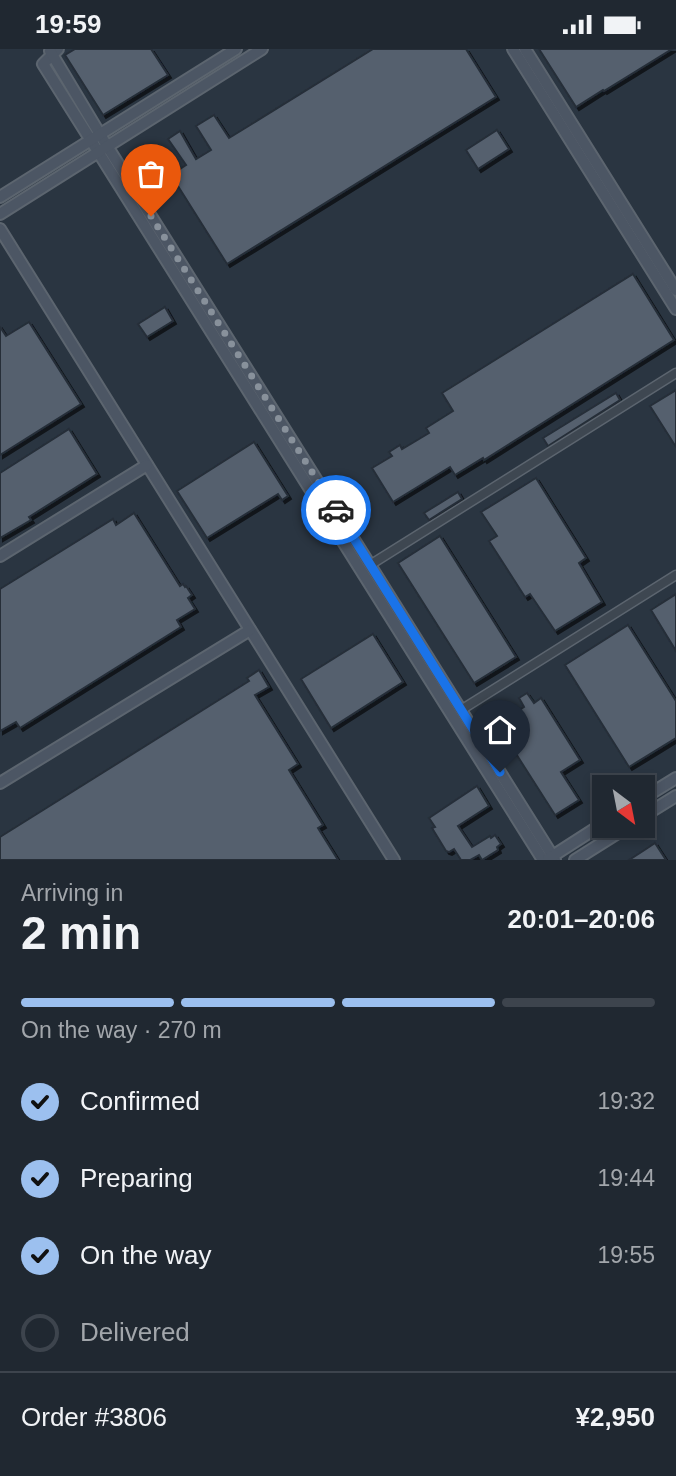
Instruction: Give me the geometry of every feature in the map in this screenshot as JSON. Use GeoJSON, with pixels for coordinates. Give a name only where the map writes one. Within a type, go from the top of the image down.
{"type":"FeatureCollection","features":[{"type":"Feature","properties":{"kind":"street"},"geometry":{"type":"LineString","coordinates":[[0,197],[236,49]]}},
{"type":"Feature","properties":{"kind":"street"},"geometry":{"type":"LineString","coordinates":[[0,214],[262,49]]}},
{"type":"Feature","properties":{"kind":"street"},"geometry":{"type":"LineString","coordinates":[[513,49],[676,309]]}},
{"type":"Feature","properties":{"kind":"street"},"geometry":{"type":"LineString","coordinates":[[525,49],[676,290]]}},
{"type":"Feature","properties":{"kind":"street"},"geometry":{"type":"LineString","coordinates":[[102,149],[100,133],[53,51],[43,65],[90,140],[102,149],[549,859],[592,831]]}},
{"type":"Feature","properties":{"kind":"street"},"geometry":{"type":"LineString","coordinates":[[0,229],[394,860]]}},
{"type":"Feature","properties":{"kind":"street"},"geometry":{"type":"LineString","coordinates":[[366,568],[676,373]]}},
{"type":"Feature","properties":{"kind":"street"},"geometry":{"type":"LineString","coordinates":[[0,556],[147,465]]}},
{"type":"Feature","properties":{"kind":"street"},"geometry":{"type":"LineString","coordinates":[[457,713],[676,575]]}},
{"type":"Feature","properties":{"kind":"street"},"geometry":{"type":"LineString","coordinates":[[0,783],[250,629]]}},
{"type":"Feature","properties":{"kind":"street"},"geometry":{"type":"LineString","coordinates":[[655,791],[676,778]]}},
{"type":"Feature","properties":{"kind":"street"},"geometry":{"type":"LineString","coordinates":[[655,809],[676,796]]}},
{"type":"Feature","properties":{"kind":"street"},"geometry":{"type":"LineString","coordinates":[[575,860],[610,838]]}},
{"type":"Feature","properties":{"kind":"building"},"geometry":{"type":"Polygon","coordinates":[[[75,49],[151,49],[168,75],[103,115],[65,55],[75,49]]]}},
{"type":"Feature","properties":{"kind":"building"},"geometry":{"type":"Polygon","coordinates":[[[373,49],[466,49],[496,97],[227,264],[171,175],[186,165],[168,139],[180,131],[196,159],[211,150],[196,126],[214,115],[229,138],[373,49]]]}},
{"type":"Feature","properties":{"kind":"building"},"geometry":{"type":"Polygon","coordinates":[[[539,49],[672,49],[576,107],[539,49]]]}},
{"type":"Feature","properties":{"kind":"building"},"geometry":{"type":"Polygon","coordinates":[[[497,130],[509,149],[478,169],[466,150],[497,130]]]}},
{"type":"Feature","properties":{"kind":"building"},"geometry":{"type":"Polygon","coordinates":[[[633,274],[674,340],[484,460],[483,458],[455,475],[450,467],[393,502],[372,468],[392,456],[389,452],[400,445],[402,449],[429,433],[426,428],[453,411],[442,393],[633,274]]]}},
{"type":"Feature","properties":{"kind":"building"},"geometry":{"type":"Polygon","coordinates":[[[165,307],[173,321],[147,337],[138,324],[165,307]]]}},
{"type":"Feature","properties":{"kind":"building"},"geometry":{"type":"Polygon","coordinates":[[[29,322],[81,404],[0,455],[0,327],[6,336],[29,322]]]}},
{"type":"Feature","properties":{"kind":"building"},"geometry":{"type":"Polygon","coordinates":[[[676,390],[676,447],[650,406],[676,390]]]}},
{"type":"Feature","properties":{"kind":"building"},"geometry":{"type":"Polygon","coordinates":[[[616,393],[620,400],[548,446],[543,438],[616,393]]]}},
{"type":"Feature","properties":{"kind":"building"},"geometry":{"type":"Polygon","coordinates":[[[69,429],[97,474],[0,538],[0,473],[69,429]]]}},
{"type":"Feature","properties":{"kind":"building"},"geometry":{"type":"Polygon","coordinates":[[[254,442],[288,496],[282,500],[278,494],[207,538],[177,491],[254,442]]]}},
{"type":"Feature","properties":{"kind":"building"},"geometry":{"type":"Polygon","coordinates":[[[536,478],[586,558],[579,563],[602,602],[555,631],[530,594],[525,597],[489,541],[497,536],[481,512],[536,478]]]}},
{"type":"Feature","properties":{"kind":"building"},"geometry":{"type":"Polygon","coordinates":[[[458,492],[462,499],[429,520],[424,513],[458,492]]]}},
{"type":"Feature","properties":{"kind":"building"},"geometry":{"type":"Polygon","coordinates":[[[134,513],[180,586],[186,586],[192,595],[188,598],[195,609],[177,620],[181,627],[20,728],[16,722],[0,731],[0,589],[113,519],[116,525],[134,513]]]}},
{"type":"Feature","properties":{"kind":"building"},"geometry":{"type":"Polygon","coordinates":[[[440,536],[516,657],[474,683],[398,563],[440,536]]]}},
{"type":"Feature","properties":{"kind":"building"},"geometry":{"type":"Polygon","coordinates":[[[676,594],[676,651],[651,610],[676,594]]]}},
{"type":"Feature","properties":{"kind":"building"},"geometry":{"type":"Polygon","coordinates":[[[628,625],[676,701],[676,738],[629,767],[565,665],[628,625]]]}},
{"type":"Feature","properties":{"kind":"building"},"geometry":{"type":"Polygon","coordinates":[[[373,634],[403,682],[331,728],[301,679],[373,634]]]}},
{"type":"Feature","properties":{"kind":"building"},"geometry":{"type":"Polygon","coordinates":[[[259,670],[269,687],[255,695],[298,764],[289,770],[323,825],[318,828],[338,860],[0,860],[0,837],[249,681],[247,678],[259,670]]]}},
{"type":"Feature","properties":{"kind":"building"},"geometry":{"type":"Polygon","coordinates":[[[527,693],[534,703],[541,698],[580,760],[561,772],[579,800],[555,815],[497,724],[524,707],[519,698],[527,693]]]}},
{"type":"Feature","properties":{"kind":"building"},"geometry":{"type":"Polygon","coordinates":[[[477,786],[489,806],[458,826],[472,847],[495,835],[501,844],[497,847],[498,850],[482,860],[479,855],[470,860],[461,860],[454,849],[446,851],[429,818],[477,786]]]}},
{"type":"Feature","properties":{"kind":"building"},"geometry":{"type":"Polygon","coordinates":[[[655,843],[666,860],[629,860],[646,849],[655,843]]]}},
{"type":"Feature","properties":{"kind":"way so far"},"geometry":{"type":"LineString","coordinates":[[151,216],[336,510]]}},
{"type":"Feature","properties":{"kind":"route"},"geometry":{"type":"LineString","coordinates":[[336,510],[500,772]]}}]}
